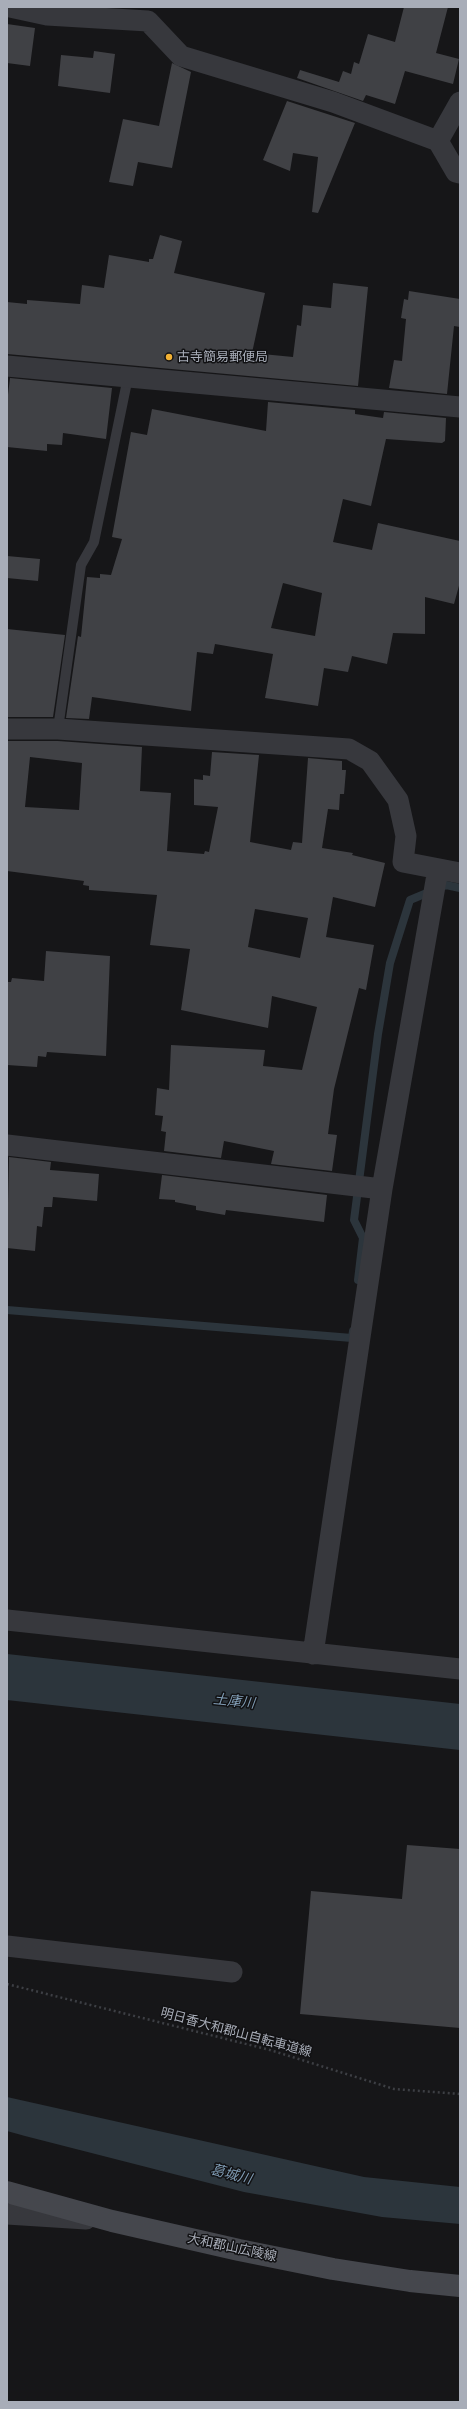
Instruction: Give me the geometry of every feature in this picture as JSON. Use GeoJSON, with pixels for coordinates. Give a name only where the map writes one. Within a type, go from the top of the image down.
{"type":"FeatureCollection","features":[{"type":"Feature","properties":{"kind":"main road","name":"大和郡山広陵線"},"geometry":{"type":"LineString","coordinates":[[7,2192],[112,2221],[333,2269],[410,2281],[460,2286]]}},
{"type":"Feature","properties":{"kind":"street"},"geometry":{"type":"LineString","coordinates":[[10,7],[47,15],[148,21],[181,56],[333,102],[438,141],[456,172],[460,173]]}},
{"type":"Feature","properties":{"kind":"street"},"geometry":{"type":"LineString","coordinates":[[438,141],[460,102]]}},
{"type":"Feature","properties":{"kind":"street"},"geometry":{"type":"LineString","coordinates":[[7,366],[460,407]]}},
{"type":"Feature","properties":{"kind":"street"},"geometry":{"type":"LineString","coordinates":[[7,729],[58,729],[349,749],[370,761],[398,800],[406,836],[403,862],[460,873]]}},
{"type":"Feature","properties":{"kind":"street"},"geometry":{"type":"LineString","coordinates":[[313,1654],[382,1189],[438,869]]}},
{"type":"Feature","properties":{"kind":"street"},"geometry":{"type":"LineString","coordinates":[[7,1145],[382,1189]]}},
{"type":"Feature","properties":{"kind":"street"},"geometry":{"type":"LineString","coordinates":[[7,1620],[460,1669]]}},
{"type":"Feature","properties":{"kind":"street"},"geometry":{"type":"LineString","coordinates":[[7,1946],[232,1972]]}},
{"type":"Feature","properties":{"kind":"street"},"geometry":{"type":"LineString","coordinates":[[7,2214],[112,2221]]}},
{"type":"Feature","properties":{"kind":"lane"},"geometry":{"type":"LineString","coordinates":[[58,729],[81,565],[94,542],[128,377]]}},
{"type":"Feature","properties":{"kind":"path","name":"明日香大和郡山自転車道線"},"geometry":{"type":"LineString","coordinates":[[7,1984],[270,2050],[394,2089],[460,2094]]}},
{"type":"Feature","properties":{"kind":"water","name":"葛城川"},"geometry":{"type":"Polygon","coordinates":[[[7,2097],[364,2177],[460,2187],[460,2224],[382,2217],[244,2192],[7,2131],[7,2097]]]}},
{"type":"Feature","properties":{"kind":"building"},"geometry":{"type":"Polygon","coordinates":[[[404,7],[448,7],[436,53],[459,59],[453,84],[405,71],[395,104],[366,95],[363,101],[297,78],[300,70],[339,82],[343,71],[351,74],[354,62],[359,64],[368,34],[395,42],[404,7]]]}},
{"type":"Feature","properties":{"kind":"building"},"geometry":{"type":"Polygon","coordinates":[[[7,24],[35,28],[30,66],[7,63],[7,24]]]}},
{"type":"Feature","properties":{"kind":"building"},"geometry":{"type":"Polygon","coordinates":[[[94,51],[115,54],[110,93],[58,86],[61,55],[93,58],[94,51]]]}},
{"type":"Feature","properties":{"kind":"building"},"geometry":{"type":"Polygon","coordinates":[[[172,63],[191,72],[172,168],[138,162],[133,186],[109,182],[123,119],[159,126],[172,63]]]}},
{"type":"Feature","properties":{"kind":"building"},"geometry":{"type":"Polygon","coordinates":[[[287,101],[355,123],[318,213],[312,212],[318,157],[293,153],[290,171],[263,160],[287,101]]]}},
{"type":"Feature","properties":{"kind":"building"},"geometry":{"type":"Polygon","coordinates":[[[160,235],[182,241],[174,273],[265,293],[252,353],[293,357],[297,325],[301,326],[303,305],[331,308],[333,283],[368,287],[358,386],[7,354],[7,302],[27,304],[27,300],[80,304],[82,285],[104,288],[109,255],[149,262],[149,259],[153,259],[160,235]]]}},
{"type":"Feature","properties":{"kind":"building"},"geometry":{"type":"Polygon","coordinates":[[[409,291],[460,299],[460,327],[454,326],[447,394],[389,388],[394,360],[402,361],[406,319],[401,318],[404,299],[408,300],[409,291]]]}},
{"type":"Feature","properties":{"kind":"building"},"geometry":{"type":"Polygon","coordinates":[[[10,378],[112,388],[106,439],[63,433],[62,445],[47,444],[47,451],[7,447],[7,403],[10,378]]]}},
{"type":"Feature","properties":{"kind":"building"},"geometry":{"type":"Polygon","coordinates":[[[268,402],[355,410],[355,414],[383,418],[384,412],[446,418],[445,441],[442,443],[386,439],[371,506],[343,499],[333,542],[372,550],[378,523],[460,541],[460,582],[454,604],[425,597],[425,634],[393,633],[387,664],[352,656],[348,672],[324,668],[318,706],[265,698],[273,654],[215,644],[213,654],[197,652],[191,711],[92,697],[89,719],[66,718],[78,636],[81,637],[87,577],[100,578],[100,574],[111,575],[122,539],[112,537],[131,432],[147,435],[152,409],[266,431],[268,402]],[[283,583],[271,628],[315,636],[322,593],[283,583]]]}},
{"type":"Feature","properties":{"kind":"building"},"geometry":{"type":"Polygon","coordinates":[[[7,556],[40,559],[38,581],[7,578],[7,556]]]}},
{"type":"Feature","properties":{"kind":"building"},"geometry":{"type":"Polygon","coordinates":[[[7,629],[65,635],[53,717],[7,717],[7,629]]]}},
{"type":"Feature","properties":{"kind":"building"},"geometry":{"type":"Polygon","coordinates":[[[7,741],[58,741],[142,747],[140,791],[171,793],[167,851],[204,854],[205,851],[209,852],[218,807],[194,805],[194,779],[203,780],[203,775],[210,776],[212,752],[259,755],[250,842],[291,850],[293,842],[302,843],[308,758],[342,761],[342,770],[346,770],[344,794],[340,794],[339,810],[328,809],[322,848],[353,853],[352,855],[385,863],[375,907],[333,897],[326,937],[374,945],[366,990],[359,988],[334,1089],[328,1134],[337,1135],[332,1171],[271,1164],[274,1151],[224,1141],[221,1158],[164,1151],[166,1132],[161,1131],[163,1116],[155,1115],[157,1088],[169,1090],[171,1045],[265,1050],[263,1066],[302,1070],[317,1007],[272,996],[268,1028],[181,1010],[190,949],[150,945],[157,895],[89,890],[89,886],[83,885],[84,881],[7,871],[7,741]],[[30,757],[25,807],[79,810],[82,763],[30,757]],[[255,909],[248,947],[300,958],[308,918],[255,909]]]}},
{"type":"Feature","properties":{"kind":"building"},"geometry":{"type":"Polygon","coordinates":[[[46,951],[110,956],[106,1056],[47,1052],[46,1057],[38,1056],[37,1067],[7,1065],[7,982],[11,982],[12,978],[44,981],[46,951]]]}},
{"type":"Feature","properties":{"kind":"building"},"geometry":{"type":"Polygon","coordinates":[[[9,1157],[51,1162],[50,1170],[99,1174],[97,1201],[53,1197],[52,1207],[44,1207],[42,1227],[37,1226],[35,1251],[7,1248],[9,1157]]]}},
{"type":"Feature","properties":{"kind":"building"},"geometry":{"type":"Polygon","coordinates":[[[162,1175],[327,1195],[324,1222],[226,1210],[225,1215],[196,1210],[196,1206],[175,1202],[175,1200],[159,1199],[162,1175]]]}},
{"type":"Feature","properties":{"kind":"building"},"geometry":{"type":"Polygon","coordinates":[[[407,1845],[460,1849],[460,2028],[300,2014],[311,1891],[402,1899],[407,1845]]]}},
{"type":"Feature","properties":{"kind":"waterway"},"geometry":{"type":"LineString","coordinates":[[358,1280],[363,1238],[354,1220],[378,1034],[390,963],[410,900],[446,885],[460,888]]}},
{"type":"Feature","properties":{"kind":"waterway"},"geometry":{"type":"LineString","coordinates":[[7,1310],[352,1338],[353,1331]]}},
{"type":"Feature","properties":{"kind":"waterway","name":"土庫川"},"geometry":{"type":"LineString","coordinates":[[7,1677],[460,1727]]}},
{"type":"Feature","properties":{"kind":"place","name":"古寺簡易郵便局"},"geometry":{"type":"Point","coordinates":[169,357]}}]}
